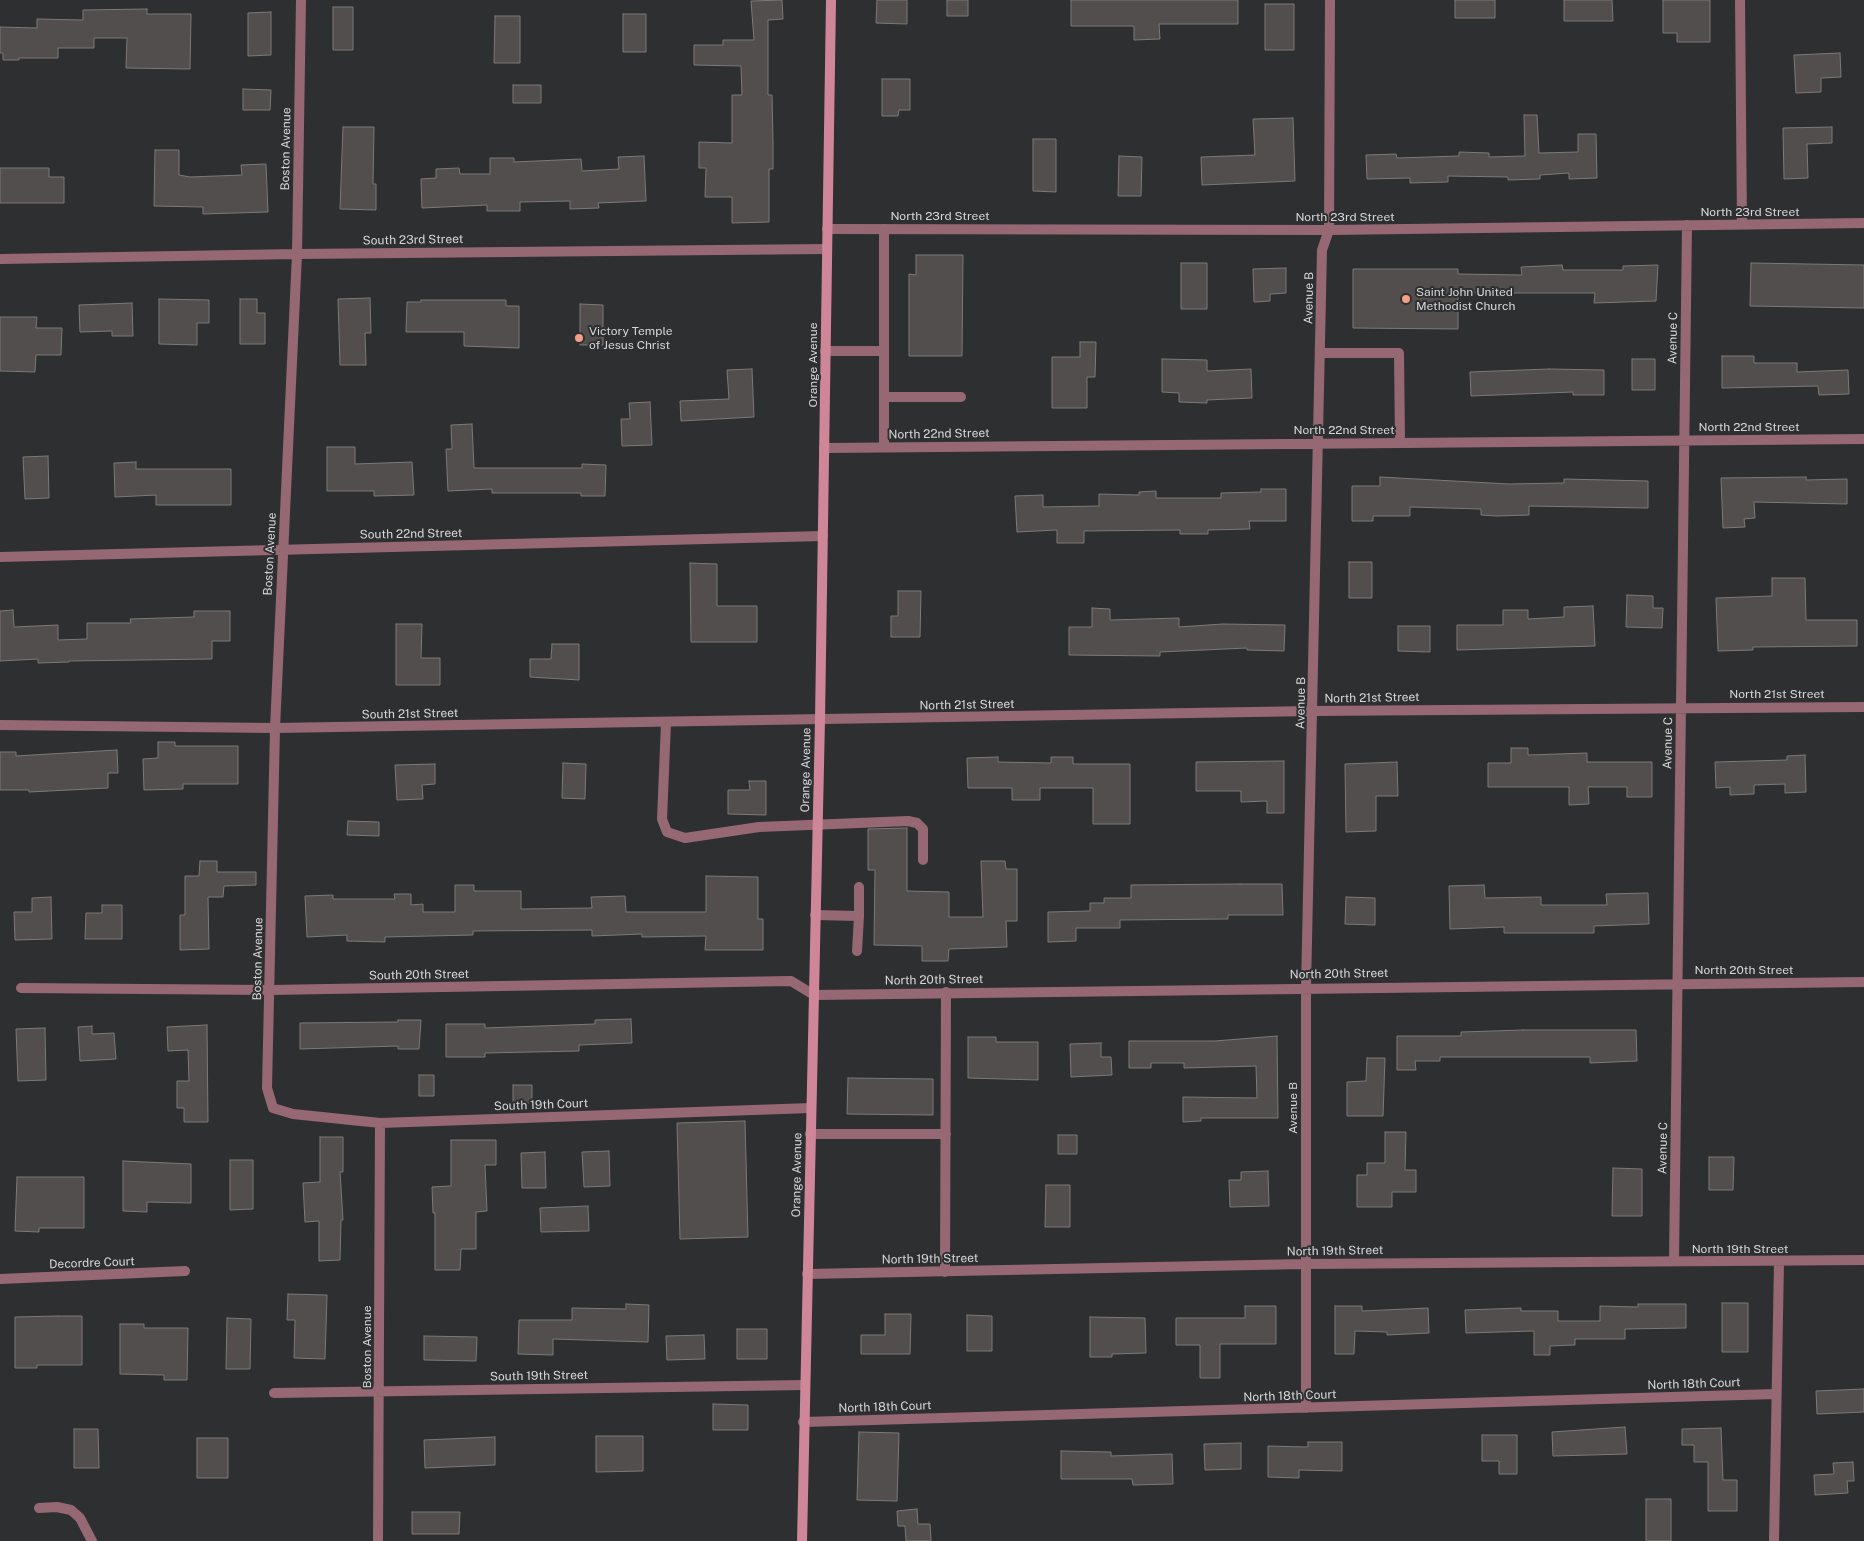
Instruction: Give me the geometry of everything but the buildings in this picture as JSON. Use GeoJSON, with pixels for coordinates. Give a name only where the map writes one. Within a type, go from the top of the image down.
{"type":"FeatureCollection","features":[{"type":"Feature","properties":{"kind":"main road","name":"Orange Avenue"},"geometry":{"type":"LineString","coordinates":[[802,1541],[803,1422],[820,720],[826,229],[831,0]]}},
{"type":"Feature","properties":{"kind":"street","name":"Boston Avenue"},"geometry":{"type":"LineString","coordinates":[[273,1108],[267,1088],[275,728],[296,254],[301,0]]}},
{"type":"Feature","properties":{"kind":"street","name":"Avenue B"},"geometry":{"type":"LineString","coordinates":[[1306,1408],[1304,1264],[1306,987],[1322,250],[1329,230],[1330,0]]}},
{"type":"Feature","properties":{"kind":"street"},"geometry":{"type":"LineString","coordinates":[[1740,0],[1742,224]]}},
{"type":"Feature","properties":{"kind":"street","name":"North 23rd Street"},"geometry":{"type":"LineString","coordinates":[[826,229],[1329,230],[1864,223]]}},
{"type":"Feature","properties":{"kind":"street","name":"Avenue C"},"geometry":{"type":"LineString","coordinates":[[1674,1262],[1687,225]]}},
{"type":"Feature","properties":{"kind":"street"},"geometry":{"type":"LineString","coordinates":[[884,229],[884,447]]}},
{"type":"Feature","properties":{"kind":"street","name":"South 23rd Street"},"geometry":{"type":"LineString","coordinates":[[0,259],[826,249]]}},
{"type":"Feature","properties":{"kind":"street"},"geometry":{"type":"LineString","coordinates":[[825,351],[884,351]]}},
{"type":"Feature","properties":{"kind":"street"},"geometry":{"type":"LineString","coordinates":[[1320,353],[1399,353],[1400,442]]}},
{"type":"Feature","properties":{"kind":"street"},"geometry":{"type":"LineString","coordinates":[[884,397],[961,397]]}},
{"type":"Feature","properties":{"kind":"street","name":"North 22nd Street"},"geometry":{"type":"LineString","coordinates":[[824,448],[1864,438]]}},
{"type":"Feature","properties":{"kind":"street","name":"South 22nd Street"},"geometry":{"type":"LineString","coordinates":[[0,557],[823,536]]}},
{"type":"Feature","properties":{"kind":"street","name":"North 21st Street"},"geometry":{"type":"LineString","coordinates":[[820,720],[1313,711],[1864,707]]}},
{"type":"Feature","properties":{"kind":"street","name":"South 21st Street"},"geometry":{"type":"LineString","coordinates":[[0,725],[275,728],[820,720]]}},
{"type":"Feature","properties":{"kind":"street"},"geometry":{"type":"LineString","coordinates":[[666,723],[662,819],[667,832],[685,838],[705,836],[734,829],[908,820],[917,823],[922,829],[923,860]]}},
{"type":"Feature","properties":{"kind":"street"},"geometry":{"type":"LineString","coordinates":[[857,951],[859,887]]}},
{"type":"Feature","properties":{"kind":"street"},"geometry":{"type":"LineString","coordinates":[[815,915],[859,916]]}},
{"type":"Feature","properties":{"kind":"street","name":"South 20th Street"},"geometry":{"type":"LineString","coordinates":[[21,988],[270,990],[791,980],[814,994]]}},
{"type":"Feature","properties":{"kind":"street","name":"North 20th Street"},"geometry":{"type":"LineString","coordinates":[[814,994],[1864,982]]}},
{"type":"Feature","properties":{"kind":"street"},"geometry":{"type":"LineString","coordinates":[[945,1272],[946,992]]}},
{"type":"Feature","properties":{"kind":"street","name":"South 19th Court"},"geometry":{"type":"LineString","coordinates":[[273,1108],[293,1114],[380,1124],[811,1108]]}},
{"type":"Feature","properties":{"kind":"street","name":"Boston Avenue"},"geometry":{"type":"LineString","coordinates":[[378,1541],[380,1124]]}},
{"type":"Feature","properties":{"kind":"street"},"geometry":{"type":"LineString","coordinates":[[810,1134],[946,1134]]}},
{"type":"Feature","properties":{"kind":"street","name":"North 19th Street"},"geometry":{"type":"LineString","coordinates":[[807,1274],[1304,1264],[1864,1260]]}},
{"type":"Feature","properties":{"kind":"street"},"geometry":{"type":"LineString","coordinates":[[1774,1541],[1779,1261]]}},
{"type":"Feature","properties":{"kind":"street","name":"Decordre Court"},"geometry":{"type":"LineString","coordinates":[[0,1279],[185,1271]]}},
{"type":"Feature","properties":{"kind":"street","name":"South 19th Street"},"geometry":{"type":"LineString","coordinates":[[274,1393],[804,1385]]}},
{"type":"Feature","properties":{"kind":"street","name":"North 18th Court"},"geometry":{"type":"LineString","coordinates":[[803,1422],[1776,1394]]}},
{"type":"Feature","properties":{"kind":"street"},"geometry":{"type":"LineString","coordinates":[[39,1508],[57,1506],[71,1510],[80,1518],[92,1541]]}},
{"type":"Feature","properties":{"kind":"place","name":"Saint John United Methodist Church"},"geometry":{"type":"Point","coordinates":[1406,299]}},
{"type":"Feature","properties":{"kind":"place","name":"Victory Temple of Jesus Christ"},"geometry":{"type":"Point","coordinates":[579,338]}}]}
